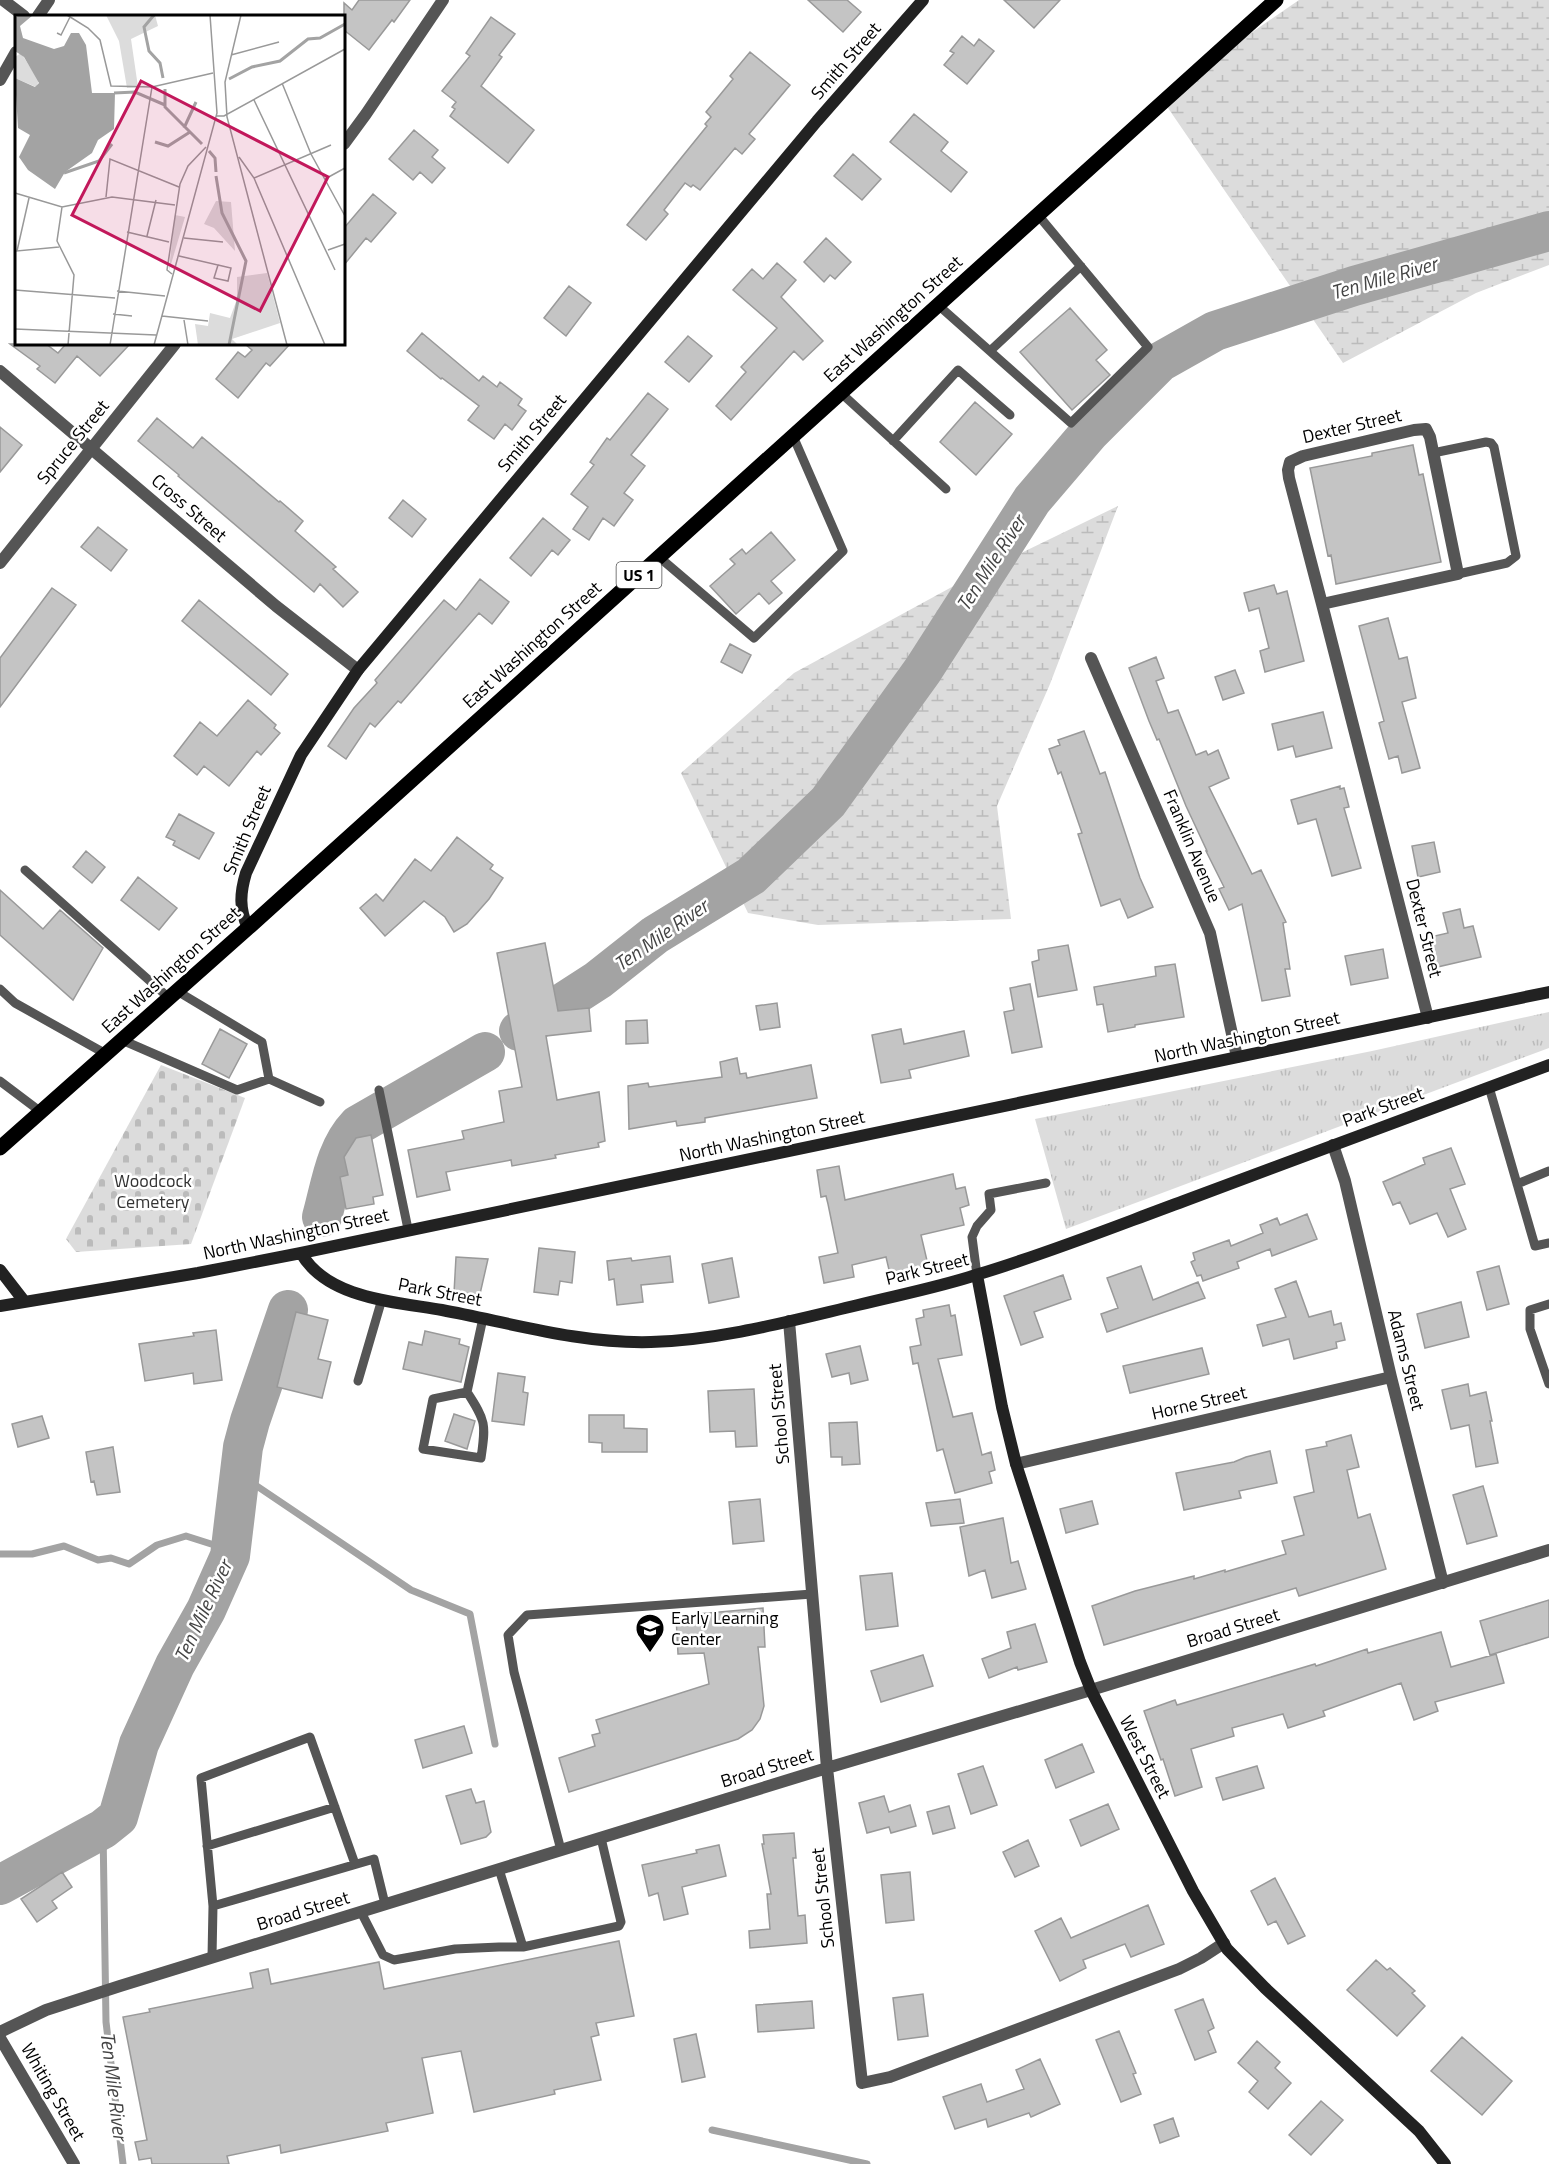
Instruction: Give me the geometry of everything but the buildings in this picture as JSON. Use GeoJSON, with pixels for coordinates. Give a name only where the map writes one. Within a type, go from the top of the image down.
{"type":"FeatureCollection","features":[{"type":"Feature","properties":{"kind":"main road","name":"East Washington Street"},"geometry":{"type":"LineString","coordinates":[[0,1148],[248,928],[1276,0]]}},
{"type":"Feature","properties":{"kind":"street"},"geometry":{"type":"LineString","coordinates":[[3,0],[23,15]]}},
{"type":"Feature","properties":{"kind":"street"},"geometry":{"type":"LineString","coordinates":[[39,15],[49,0]]}},
{"type":"Feature","properties":{"kind":"street"},"geometry":{"type":"LineString","coordinates":[[345,143],[443,0]]}},
{"type":"Feature","properties":{"kind":"street","name":"Smith Street"},"geometry":{"type":"LineString","coordinates":[[248,928],[243,918],[241,903],[241,888],[246,873],[301,755],[358,670],[810,129],[923,0]]}},
{"type":"Feature","properties":{"kind":"street"},"geometry":{"type":"LineString","coordinates":[[0,80],[15,54]]}},
{"type":"Feature","properties":{"kind":"street","name":"Spruce Street"},"geometry":{"type":"LineString","coordinates":[[0,563],[174,345]]}},
{"type":"Feature","properties":{"kind":"street","name":"Cross Street"},"geometry":{"type":"LineString","coordinates":[[0,371],[276,606],[358,670]]}},
{"type":"Feature","properties":{"kind":"street","name":"Dexter Street"},"geometry":{"type":"LineString","coordinates":[[1428,1018],[1288,474],[1290,462],[1297,457],[1421,428],[1426,429],[1458,574]]}},
{"type":"Feature","properties":{"kind":"street"},"geometry":{"type":"LineString","coordinates":[[1322,604],[1458,574]]}},
{"type":"Feature","properties":{"kind":"street","name":"Franklin Avenue"},"geometry":{"type":"LineString","coordinates":[[1091,658],[1209,933],[1237,1057]]}},
{"type":"Feature","properties":{"kind":"street","name":"North Washington Street"},"geometry":{"type":"LineString","coordinates":[[0,1306],[24,1300],[198,1273],[301,1253],[1549,992]]}},
{"type":"Feature","properties":{"kind":"street","name":"Park Street"},"geometry":{"type":"LineString","coordinates":[[301,1253],[307,1264],[334,1283],[369,1297],[560,1334],[633,1342],[671,1341],[713,1336],[789,1321],[977,1275],[1102,1232],[1549,1065]]}},
{"type":"Feature","properties":{"kind":"street","name":"Adams Street"},"geometry":{"type":"LineString","coordinates":[[1333,1145],[1345,1181],[1391,1377],[1443,1582]]}},
{"type":"Feature","properties":{"kind":"street"},"geometry":{"type":"LineString","coordinates":[[0,1270],[24,1300]]}},
{"type":"Feature","properties":{"kind":"street","name":"West Street"},"geometry":{"type":"LineString","coordinates":[[977,1275],[1002,1407],[1016,1464],[1091,1690],[1193,1891],[1227,1949],[1264,1988],[1419,2131],[1445,2164]]}},
{"type":"Feature","properties":{"kind":"street","name":"School Street"},"geometry":{"type":"LineString","coordinates":[[789,1321],[827,1768],[862,2083],[890,2077],[1179,1970],[1224,1943]]}},
{"type":"Feature","properties":{"kind":"street","name":"Horne Street"},"geometry":{"type":"LineString","coordinates":[[1016,1464],[1391,1377]]}},
{"type":"Feature","properties":{"kind":"street","name":"Broad Street"},"geometry":{"type":"LineString","coordinates":[[0,2032],[38,2013],[120,1986],[827,1768],[1549,1550]]}},
{"type":"Feature","properties":{"kind":"street","name":"Whiting Street"},"geometry":{"type":"LineString","coordinates":[[0,2038],[74,2164]]}},
{"type":"Feature","properties":{"kind":"lane"},"geometry":{"type":"LineString","coordinates":[[938,305],[1071,423],[1148,347],[1038,215]]}},
{"type":"Feature","properties":{"kind":"lane"},"geometry":{"type":"LineString","coordinates":[[990,351],[1081,266]]}},
{"type":"Feature","properties":{"kind":"lane"},"geometry":{"type":"LineString","coordinates":[[893,441],[958,370],[1010,415]]}},
{"type":"Feature","properties":{"kind":"lane"},"geometry":{"type":"LineString","coordinates":[[841,393],[946,489]]}},
{"type":"Feature","properties":{"kind":"lane"},"geometry":{"type":"LineString","coordinates":[[659,556],[754,638],[843,551],[793,436]]}},
{"type":"Feature","properties":{"kind":"lane"},"geometry":{"type":"LineString","coordinates":[[1433,453],[1486,442],[1491,443],[1494,447],[1516,556],[1507,563],[1458,574]]}},
{"type":"Feature","properties":{"kind":"lane"},"geometry":{"type":"LineString","coordinates":[[25,870],[173,995],[262,1042],[269,1079]]}},
{"type":"Feature","properties":{"kind":"lane"},"geometry":{"type":"LineString","coordinates":[[0,989],[15,1003],[106,1054]]}},
{"type":"Feature","properties":{"kind":"lane"},"geometry":{"type":"LineString","coordinates":[[122,1040],[237,1090],[269,1079],[320,1102]]}},
{"type":"Feature","properties":{"kind":"lane"},"geometry":{"type":"LineString","coordinates":[[0,1081],[41,1112]]}},
{"type":"Feature","properties":{"kind":"lane"},"geometry":{"type":"LineString","coordinates":[[1489,1087],[1535,1246],[1549,1243]]}},
{"type":"Feature","properties":{"kind":"lane"},"geometry":{"type":"LineString","coordinates":[[379,1090],[408,1229]]}},
{"type":"Feature","properties":{"kind":"lane"},"geometry":{"type":"LineString","coordinates":[[1517,1184],[1549,1171]]}},
{"type":"Feature","properties":{"kind":"lane"},"geometry":{"type":"LineString","coordinates":[[977,1275],[972,1237],[977,1226],[991,1210],[989,1194],[1046,1182]]}},
{"type":"Feature","properties":{"kind":"lane"},"geometry":{"type":"LineString","coordinates":[[358,1381],[382,1299]]}},
{"type":"Feature","properties":{"kind":"lane"},"geometry":{"type":"LineString","coordinates":[[1549,1305],[1530,1310],[1530,1329],[1549,1384]]}},
{"type":"Feature","properties":{"kind":"lane"},"geometry":{"type":"LineString","coordinates":[[467,1392],[434,1399],[423,1449],[481,1458],[485,1429],[482,1415],[467,1392],[483,1318]]}},
{"type":"Feature","properties":{"kind":"lane"},"geometry":{"type":"LineString","coordinates":[[561,1850],[514,1672],[508,1635],[527,1615],[813,1594]]}},
{"type":"Feature","properties":{"kind":"lane"},"geometry":{"type":"LineString","coordinates":[[212,1958],[213,1906],[201,1778],[310,1737],[355,1864]]}},
{"type":"Feature","properties":{"kind":"lane"},"geometry":{"type":"LineString","coordinates":[[207,1846],[335,1807]]}},
{"type":"Feature","properties":{"kind":"lane"},"geometry":{"type":"LineString","coordinates":[[361,1912],[383,1955],[394,1960],[455,1949],[523,1947],[621,1924],[601,1838]]}},
{"type":"Feature","properties":{"kind":"lane"},"geometry":{"type":"LineString","coordinates":[[213,1906],[374,1859],[385,1904]]}},
{"type":"Feature","properties":{"kind":"lane"},"geometry":{"type":"LineString","coordinates":[[499,1869],[523,1947]]}},
{"type":"Feature","properties":{"kind":"green space"},"geometry":{"type":"Polygon","coordinates":[[[1299,0],[1549,0],[1549,265],[1476,293],[1343,363],[1168,108],[1180,82],[1299,0]]]}},
{"type":"Feature","properties":{"kind":"green space"},"geometry":{"type":"Polygon","coordinates":[[[1118,506],[1050,684],[997,806],[1011,919],[818,925],[748,913],[681,773],[794,673],[961,582],[1118,506]]]}},
{"type":"Feature","properties":{"kind":"green space"},"geometry":{"type":"Polygon","coordinates":[[[1549,1012],[1549,1048],[1066,1229],[1035,1119],[1372,1051],[1549,1012]]]}},
{"type":"Feature","properties":{"kind":"green space","name":"Woodcock Cemetery"},"geometry":{"type":"Polygon","coordinates":[[[161,1065],[245,1098],[191,1244],[76,1252],[66,1239],[161,1065]]]}},
{"type":"Feature","properties":{"kind":"waterway","name":"Ten Mile River"},"geometry":{"type":"LineString","coordinates":[[519,1031],[598,980],[655,935],[751,876],[828,802],[923,670],[1032,500],[1090,432],[1160,362],[1215,331],[1354,286],[1549,231]]}},
{"type":"Feature","properties":{"kind":"waterway","name":"Ten Mile River"},"geometry":{"type":"LineString","coordinates":[[322,1217],[339,1156],[358,1125],[485,1052]]}},
{"type":"Feature","properties":{"kind":"waterway","name":"Ten Mile River"},"geometry":{"type":"LineString","coordinates":[[0,1885],[103,1829],[118,1817],[139,1744],[175,1665],[206,1610],[230,1556],[243,1447],[288,1310]]}},
{"type":"Feature","properties":{"kind":"waterway"},"geometry":{"type":"LineString","coordinates":[[239,1474],[411,1590],[470,1614],[495,1744]]}},
{"type":"Feature","properties":{"kind":"waterway"},"geometry":{"type":"LineString","coordinates":[[0,1554],[32,1554],[64,1546],[98,1560],[111,1558],[129,1564],[157,1545],[186,1536],[230,1550]]}},
{"type":"Feature","properties":{"kind":"waterway","name":"Ten Mile River"},"geometry":{"type":"LineString","coordinates":[[103,1829],[106,2022],[123,2164]]}},
{"type":"Feature","properties":{"kind":"waterway"},"geometry":{"type":"LineString","coordinates":[[712,2130],[867,2164]]}},
{"type":"Feature","properties":{"kind":"place","name":"Early Learning Center"},"geometry":{"type":"Point","coordinates":[650,1654]}}]}
